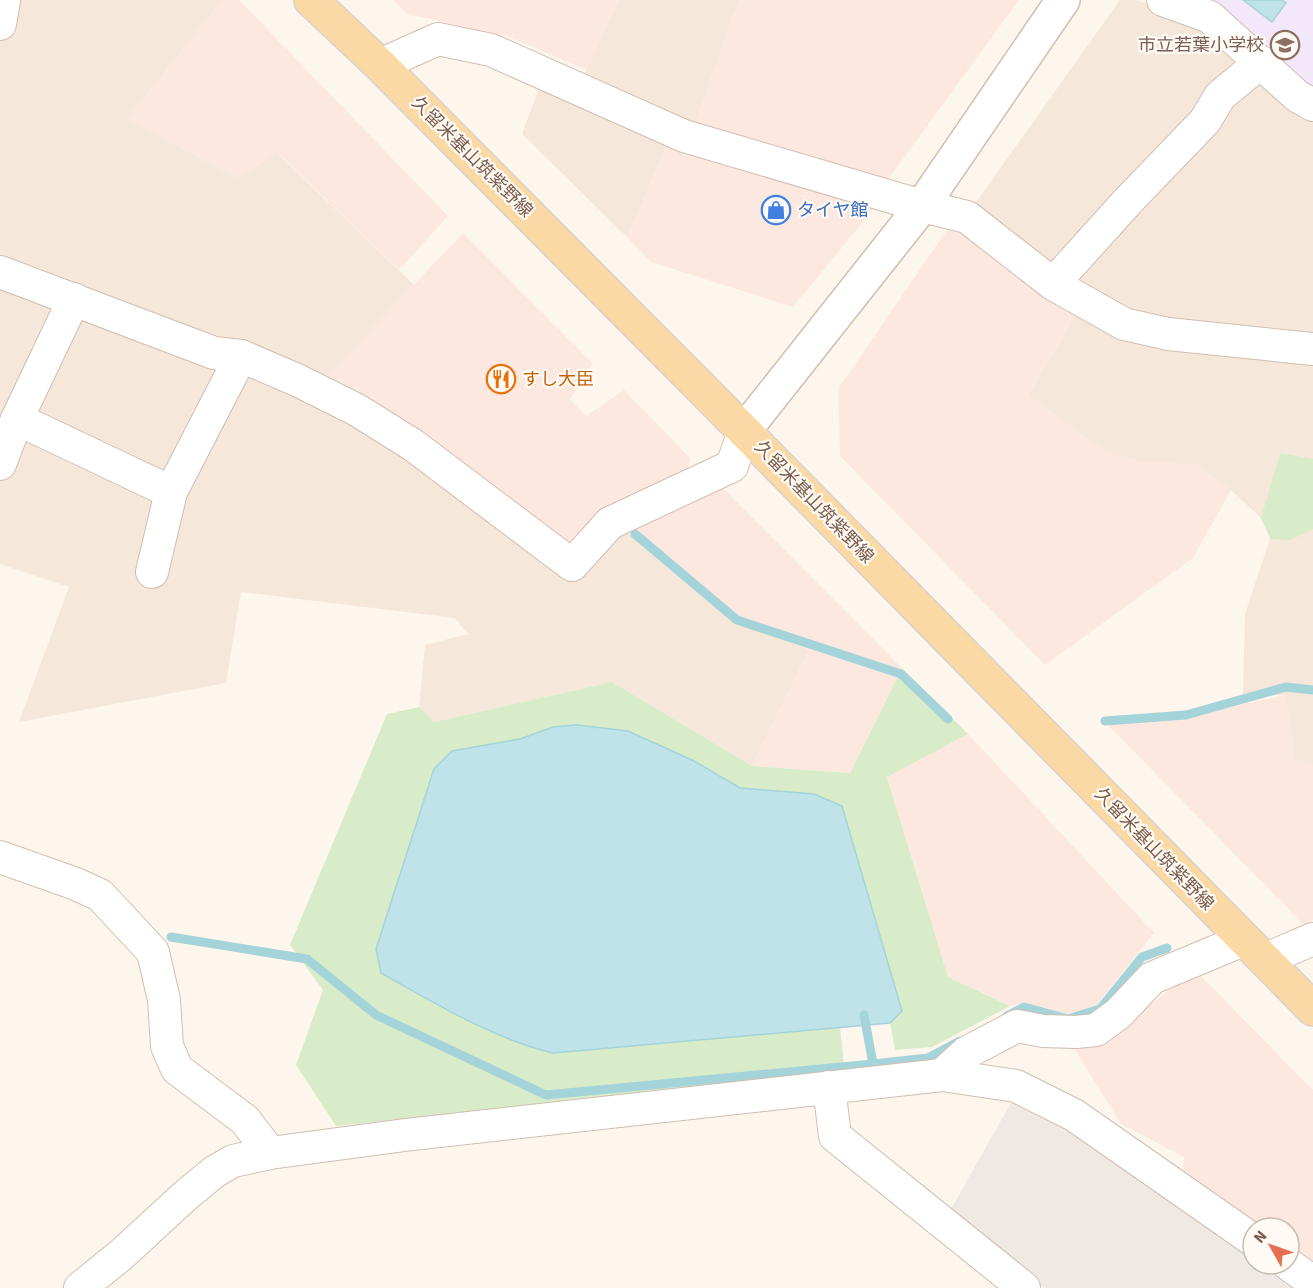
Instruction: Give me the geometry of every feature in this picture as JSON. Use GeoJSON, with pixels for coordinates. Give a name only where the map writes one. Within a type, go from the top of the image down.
{"type":"FeatureCollection","features":[{"type":"Feature","properties":{"kind":"main road","name":"久留米基山筑紫野線"},"geometry":{"type":"LineString","coordinates":[[311,0],[380,64],[1313,1009]]}},
{"type":"Feature","properties":{"kind":"street"},"geometry":{"type":"LineString","coordinates":[[0,24],[4,0]]}},
{"type":"Feature","properties":{"kind":"street"},"geometry":{"type":"LineString","coordinates":[[0,272],[213,353],[241,356],[297,380],[357,410],[413,445],[572,565],[610,523],[732,466],[744,431],[922,206],[1063,0]]}},
{"type":"Feature","properties":{"kind":"street"},"geometry":{"type":"LineString","coordinates":[[1163,0],[1210,17],[1298,96],[1313,105]]}},
{"type":"Feature","properties":{"kind":"street"},"geometry":{"type":"LineString","coordinates":[[380,64],[438,39],[491,50],[684,136],[922,206],[967,216],[1053,284],[1124,324],[1168,334],[1313,349]]}},
{"type":"Feature","properties":{"kind":"street"},"geometry":{"type":"LineString","coordinates":[[1053,284],[1205,121],[1220,96],[1261,62]]}},
{"type":"Feature","properties":{"kind":"street"},"geometry":{"type":"LineString","coordinates":[[0,464],[17,419],[74,299]]}},
{"type":"Feature","properties":{"kind":"street"},"geometry":{"type":"LineString","coordinates":[[152,572],[171,492],[241,356]]}},
{"type":"Feature","properties":{"kind":"street"},"geometry":{"type":"LineString","coordinates":[[17,419],[171,492]]}},
{"type":"Feature","properties":{"kind":"street"},"geometry":{"type":"LineString","coordinates":[[0,857],[100,895],[153,952],[164,1000],[167,1046],[177,1069],[245,1120],[270,1153]]}},
{"type":"Feature","properties":{"kind":"street"},"geometry":{"type":"LineString","coordinates":[[942,1075],[966,1053],[1017,1026],[1043,1031],[1096,1030],[1118,1014],[1152,978],[1253,950],[1313,939]]}},
{"type":"Feature","properties":{"kind":"street"},"geometry":{"type":"LineString","coordinates":[[80,1288],[122,1255],[185,1196],[214,1172],[232,1161],[270,1153],[440,1131],[942,1075],[1016,1086],[1074,1115],[1241,1232]]}},
{"type":"Feature","properties":{"kind":"street"},"geometry":{"type":"LineString","coordinates":[[829,1087],[835,1136],[1024,1288]]}},
{"type":"Feature","properties":{"kind":"shaded area"},"geometry":{"type":"Polygon","coordinates":[[[0,0],[223,0],[127,119],[277,153],[414,285],[324,380],[608,513],[731,618],[809,650],[752,766],[612,682],[434,722],[419,707],[425,645],[468,634],[455,618],[241,592],[226,683],[19,722],[69,587],[0,564],[0,0]]]}},
{"type":"Feature","properties":{"kind":"shaded area"},"geometry":{"type":"Polygon","coordinates":[[[223,0],[239,0],[448,216],[399,270],[278,153],[237,178],[127,119],[223,0]]]}},
{"type":"Feature","properties":{"kind":"shaded area"},"geometry":{"type":"Polygon","coordinates":[[[393,0],[619,0],[587,70],[507,36],[407,14],[393,0]]]}},
{"type":"Feature","properties":{"kind":"shaded area"},"geometry":{"type":"Polygon","coordinates":[[[619,0],[739,0],[694,126],[581,81],[619,0]]]}},
{"type":"Feature","properties":{"kind":"shaded area"},"geometry":{"type":"Polygon","coordinates":[[[739,0],[1019,0],[887,181],[694,126],[739,0]]]}},
{"type":"Feature","properties":{"kind":"shaded area"},"geometry":{"type":"Polygon","coordinates":[[[1120,0],[1136,0],[1207,26],[1313,115],[1313,336],[1143,318],[1053,265],[974,205],[1120,0]]]}},
{"type":"Feature","properties":{"kind":"shaded area","name":"市立若葉小学校"},"geometry":{"type":"Polygon","coordinates":[[[1193,0],[1313,0],[1313,89],[1193,0]]]}},
{"type":"Feature","properties":{"kind":"shaded area"},"geometry":{"type":"Polygon","coordinates":[[[539,88],[669,141],[627,237],[522,134],[539,88]]]}},
{"type":"Feature","properties":{"kind":"shaded area"},"geometry":{"type":"Polygon","coordinates":[[[669,141],[876,206],[793,307],[651,262],[627,237],[669,141]]]}},
{"type":"Feature","properties":{"kind":"shaded area"},"geometry":{"type":"Polygon","coordinates":[[[947,230],[968,236],[1078,312],[1028,395],[1102,450],[1139,462],[1194,463],[1231,490],[1193,558],[1045,665],[840,456],[838,389],[947,230]]]}},
{"type":"Feature","properties":{"kind":"shaded area"},"geometry":{"type":"Polygon","coordinates":[[[463,233],[593,364],[570,399],[586,416],[624,390],[691,459],[686,474],[583,539],[561,542],[323,381],[463,233]]]}},
{"type":"Feature","properties":{"kind":"shaded area"},"geometry":{"type":"Polygon","coordinates":[[[1078,312],[1313,358],[1313,765],[1295,762],[1286,695],[1243,694],[1245,614],[1270,539],[1261,518],[1231,490],[1194,463],[1139,462],[1102,450],[1028,395],[1078,312]]]}},
{"type":"Feature","properties":{"kind":"shaded area"},"geometry":{"type":"Polygon","coordinates":[[[720,485],[902,668],[850,773],[752,766],[809,650],[731,618],[624,526],[720,485]]]}},
{"type":"Feature","properties":{"kind":"shaded area"},"geometry":{"type":"Polygon","coordinates":[[[1286,695],[1295,762],[1313,765],[1313,920],[1304,925],[1107,724],[1187,717],[1286,695]]]}},
{"type":"Feature","properties":{"kind":"shaded area"},"geometry":{"type":"Polygon","coordinates":[[[968,734],[1154,933],[1096,1006],[1067,1015],[1024,1003],[1010,1006],[948,977],[887,776],[968,734]]]}},
{"type":"Feature","properties":{"kind":"shaded area"},"geometry":{"type":"Polygon","coordinates":[[[1194,969],[1313,1090],[1313,1270],[1301,1262],[1301,1216],[1241,1216],[1241,1220],[1183,1182],[1184,1157],[1121,1124],[1075,1050],[1119,1031],[1194,969]]]}},
{"type":"Feature","properties":{"kind":"shaded area"},"geometry":{"type":"Polygon","coordinates":[[[1013,1099],[1084,1131],[1241,1242],[1241,1276],[1288,1276],[1305,1288],[1044,1288],[951,1209],[1013,1099]]]}},
{"type":"Feature","properties":{"kind":"green space"},"geometry":{"type":"Polygon","coordinates":[[[1280,453],[1313,459],[1313,529],[1291,540],[1271,539],[1261,518],[1280,453]]]}},
{"type":"Feature","properties":{"kind":"green space"},"geometry":{"type":"Polygon","coordinates":[[[902,668],[968,734],[887,777],[948,977],[1010,1006],[932,1047],[895,1050],[890,1023],[902,1010],[814,794],[739,788],[693,761],[628,731],[577,725],[553,727],[520,739],[452,751],[381,973],[486,1029],[508,1039],[553,1053],[840,1028],[845,1073],[336,1126],[296,1065],[323,990],[290,945],[387,714],[419,707],[434,722],[612,682],[752,766],[850,773],[902,668]]]}},
{"type":"Feature","properties":{"kind":"water"},"geometry":{"type":"Polygon","coordinates":[[[1243,0],[1282,0],[1286,3],[1272,22],[1243,0]]]}},
{"type":"Feature","properties":{"kind":"water"},"geometry":{"type":"Polygon","coordinates":[[[577,725],[628,731],[694,761],[740,788],[814,794],[842,806],[902,1011],[890,1023],[553,1053],[508,1039],[486,1029],[381,973],[376,949],[434,769],[452,751],[520,739],[553,727],[577,725]]]}},
{"type":"Feature","properties":{"kind":"waterway"},"geometry":{"type":"LineString","coordinates":[[635,534],[737,620],[901,674],[948,719]]}},
{"type":"Feature","properties":{"kind":"waterway"},"geometry":{"type":"LineString","coordinates":[[1105,721],[1186,715],[1286,687],[1313,690]]}},
{"type":"Feature","properties":{"kind":"waterway"},"geometry":{"type":"LineString","coordinates":[[171,937],[307,959],[376,1015],[546,1095],[873,1064]]}},
{"type":"Feature","properties":{"kind":"waterway"},"geometry":{"type":"LineString","coordinates":[[1007,1016],[1024,1007],[1068,1019],[1100,1009],[1142,957],[1167,948]]}},
{"type":"Feature","properties":{"kind":"waterway"},"geometry":{"type":"LineString","coordinates":[[864,1015],[873,1064],[928,1058],[960,1041]]}},
{"type":"Feature","properties":{"kind":"place","name":"市立若葉小学校"},"geometry":{"type":"Point","coordinates":[1285,45]}},
{"type":"Feature","properties":{"kind":"place","name":"タイヤ館"},"geometry":{"type":"Point","coordinates":[776,210]}},
{"type":"Feature","properties":{"kind":"place","name":"すし大臣"},"geometry":{"type":"Point","coordinates":[501,379]}}]}
